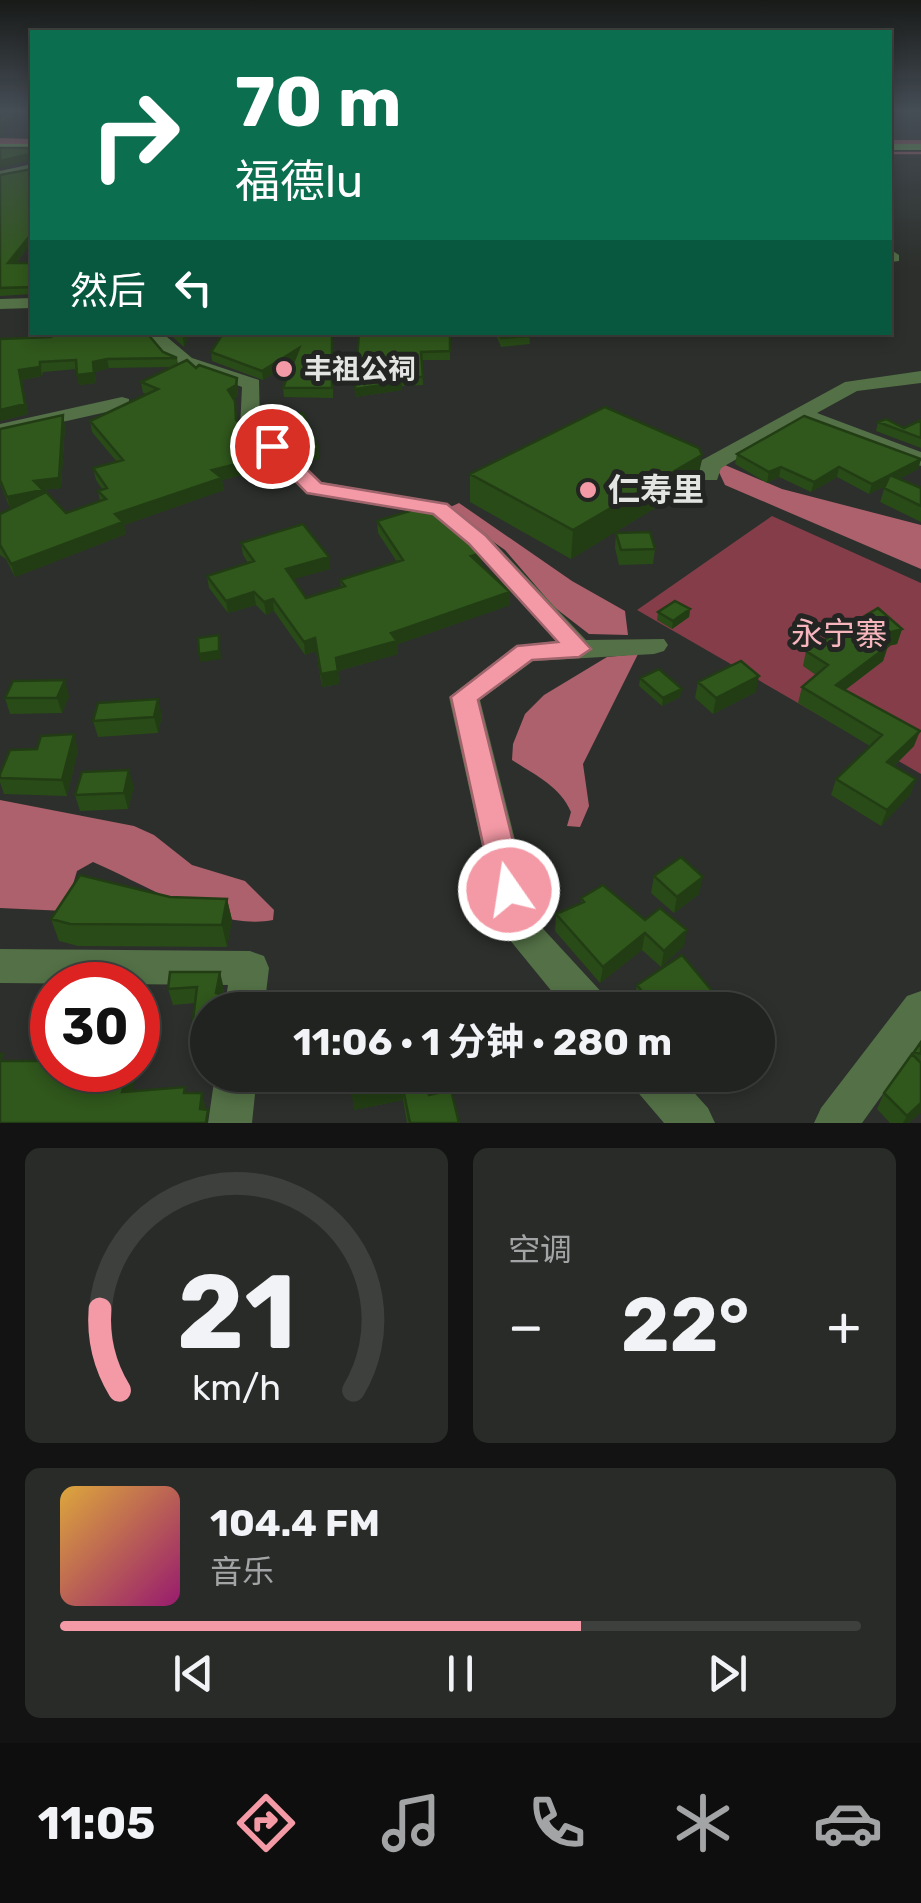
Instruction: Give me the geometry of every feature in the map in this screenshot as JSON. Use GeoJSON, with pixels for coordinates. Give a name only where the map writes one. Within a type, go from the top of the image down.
{"type":"FeatureCollection","features":[{"type":"Feature","properties":{"kind":"street"},"geometry":{"type":"LineString","coordinates":[[0,175],[26,174]]}},
{"type":"Feature","properties":{"kind":"street"},"geometry":{"type":"LineString","coordinates":[[0,304],[30,303]]}},
{"type":"Feature","properties":{"kind":"street"},"geometry":{"type":"LineString","coordinates":[[154,335],[165,352],[187,364],[225,369],[252,384],[250,429],[314,488],[439,509],[477,540],[579,649]]}},
{"type":"Feature","properties":{"kind":"street"},"geometry":{"type":"LineString","coordinates":[[708,474],[710,465],[852,386],[921,377]]}},
{"type":"Feature","properties":{"kind":"street"},"geometry":{"type":"LineString","coordinates":[[0,430],[122,403]]}},
{"type":"Feature","properties":{"kind":"street"},"geometry":{"type":"LineString","coordinates":[[800,414],[921,459]]}},
{"type":"Feature","properties":{"kind":"street"},"geometry":{"type":"LineString","coordinates":[[576,992],[518,928],[464,697],[526,652],[654,645]]}},
{"type":"Feature","properties":{"kind":"street"},"geometry":{"type":"LineString","coordinates":[[0,966],[250,968],[247,992]]}},
{"type":"Feature","properties":{"kind":"street"},"geometry":{"type":"LineString","coordinates":[[836,1123],[921,1008]]}},
{"type":"Feature","properties":{"kind":"street"},"geometry":{"type":"LineString","coordinates":[[230,1123],[234,1092]]}},
{"type":"Feature","properties":{"kind":"street"},"geometry":{"type":"LineString","coordinates":[[665,1092],[693,1123]]}},
{"type":"Feature","properties":{"kind":"green space","name":"永宁寨"},"geometry":{"type":"Polygon","coordinates":[[[772,516],[921,583],[921,774],[637,610],[772,516]]]}},
{"type":"Feature","properties":{"kind":"shaded area"},"geometry":{"type":"Polygon","coordinates":[[[725,465],[782,489],[921,525],[921,569],[725,485],[718,470],[725,465]]]}},
{"type":"Feature","properties":{"kind":"shaded area"},"geometry":{"type":"Polygon","coordinates":[[[459,503],[572,581],[625,611],[628,635],[589,634],[554,607],[505,550],[446,509],[459,503]]]}},
{"type":"Feature","properties":{"kind":"shaded area"},"geometry":{"type":"Polygon","coordinates":[[[638,654],[583,764],[589,806],[580,827],[567,826],[571,812],[560,795],[512,760],[513,744],[525,714],[544,695],[607,657],[638,654]]]}},
{"type":"Feature","properties":{"kind":"shaded area"},"geometry":{"type":"Polygon","coordinates":[[[0,800],[134,826],[154,835],[192,865],[245,881],[274,910],[273,920],[251,922],[205,912],[93,862],[77,871],[65,911],[0,908],[0,800]]]}},
{"type":"Feature","properties":{"kind":"building"},"geometry":{"type":"Polygon","coordinates":[[[30,169],[30,236],[8,263],[30,263],[30,287],[0,288],[0,175],[30,169]]]}},
{"type":"Feature","properties":{"kind":"building"},"geometry":{"type":"Polygon","coordinates":[[[149,335],[163,352],[177,358],[107,359],[93,362],[94,373],[77,375],[76,360],[40,362],[40,367],[19,370],[25,404],[0,410],[0,339],[149,335]]]}},
{"type":"Feature","properties":{"kind":"building"},"geometry":{"type":"Polygon","coordinates":[[[222,335],[332,335],[332,388],[283,388],[299,348],[262,371],[211,352],[222,335]]]}},
{"type":"Feature","properties":{"kind":"building"},"geometry":{"type":"Polygon","coordinates":[[[359,335],[450,335],[450,351],[421,352],[423,377],[401,377],[402,382],[355,389],[359,335]]]}},
{"type":"Feature","properties":{"kind":"building"},"geometry":{"type":"Polygon","coordinates":[[[187,360],[196,368],[199,365],[237,378],[236,385],[228,390],[235,401],[236,420],[272,455],[212,470],[222,478],[115,514],[123,522],[11,564],[0,545],[0,514],[46,492],[66,513],[106,499],[98,491],[107,488],[93,468],[123,460],[90,421],[158,389],[141,382],[187,360]]]}},
{"type":"Feature","properties":{"kind":"building"},"geometry":{"type":"Polygon","coordinates":[[[605,407],[699,448],[702,455],[573,530],[470,474],[605,407]]]}},
{"type":"Feature","properties":{"kind":"building"},"geometry":{"type":"Polygon","coordinates":[[[303,413],[318,448],[302,451],[269,421],[303,413]]]}},
{"type":"Feature","properties":{"kind":"building"},"geometry":{"type":"Polygon","coordinates":[[[63,415],[59,478],[34,481],[43,490],[7,497],[0,480],[0,429],[63,415]]]}},
{"type":"Feature","properties":{"kind":"building"},"geometry":{"type":"Polygon","coordinates":[[[804,416],[921,459],[872,484],[839,467],[814,482],[781,467],[769,472],[737,454],[804,416]]]}},
{"type":"Feature","properties":{"kind":"building"},"geometry":{"type":"Polygon","coordinates":[[[886,419],[904,428],[921,420],[921,438],[878,422],[886,419]]]}},
{"type":"Feature","properties":{"kind":"building"},"geometry":{"type":"Polygon","coordinates":[[[890,475],[921,488],[921,506],[884,488],[890,475]]]}},
{"type":"Feature","properties":{"kind":"building"},"geometry":{"type":"Polygon","coordinates":[[[426,506],[465,535],[482,553],[471,556],[510,592],[391,633],[397,641],[336,658],[338,671],[321,674],[315,638],[304,642],[273,599],[264,602],[254,592],[226,601],[207,576],[254,561],[241,543],[303,524],[329,557],[286,569],[306,598],[345,586],[340,580],[403,560],[377,521],[426,506]]]}},
{"type":"Feature","properties":{"kind":"building"},"geometry":{"type":"Polygon","coordinates":[[[650,532],[655,549],[621,550],[616,533],[650,532]]]}},
{"type":"Feature","properties":{"kind":"building"},"geometry":{"type":"Polygon","coordinates":[[[675,601],[690,609],[673,621],[658,612],[675,601]]]}},
{"type":"Feature","properties":{"kind":"building"},"geometry":{"type":"Polygon","coordinates":[[[878,608],[902,629],[874,637],[888,646],[836,685],[920,731],[887,762],[916,779],[887,810],[836,779],[882,735],[802,687],[828,665],[806,651],[878,608]]]}},
{"type":"Feature","properties":{"kind":"building"},"geometry":{"type":"Polygon","coordinates":[[[219,635],[219,651],[199,654],[198,638],[219,635]]]}},
{"type":"Feature","properties":{"kind":"building"},"geometry":{"type":"Polygon","coordinates":[[[741,661],[759,676],[716,698],[698,682],[741,661]]]}},
{"type":"Feature","properties":{"kind":"building"},"geometry":{"type":"Polygon","coordinates":[[[659,669],[682,689],[663,698],[640,678],[659,669]]]}},
{"type":"Feature","properties":{"kind":"building"},"geometry":{"type":"Polygon","coordinates":[[[65,680],[57,698],[5,698],[13,681],[65,680]]]}},
{"type":"Feature","properties":{"kind":"building"},"geometry":{"type":"Polygon","coordinates":[[[158,699],[154,717],[93,721],[98,703],[158,699]]]}},
{"type":"Feature","properties":{"kind":"building"},"geometry":{"type":"Polygon","coordinates":[[[74,734],[62,780],[0,778],[10,750],[37,749],[41,736],[74,734]]]}},
{"type":"Feature","properties":{"kind":"building"},"geometry":{"type":"Polygon","coordinates":[[[129,770],[124,793],[75,795],[82,772],[129,770]]]}},
{"type":"Feature","properties":{"kind":"building"},"geometry":{"type":"Polygon","coordinates":[[[681,857],[703,877],[677,897],[654,876],[681,857]]]}},
{"type":"Feature","properties":{"kind":"building"},"geometry":{"type":"Polygon","coordinates":[[[80,875],[170,897],[227,899],[222,925],[70,924],[51,919],[80,875]]]}},
{"type":"Feature","properties":{"kind":"building"},"geometry":{"type":"Polygon","coordinates":[[[603,885],[645,920],[660,908],[687,930],[664,951],[645,933],[603,967],[556,914],[584,902],[581,898],[603,885]]]}},
{"type":"Feature","properties":{"kind":"building"},"geometry":{"type":"Polygon","coordinates":[[[682,955],[713,992],[643,992],[637,985],[682,955]]]}},
{"type":"Feature","properties":{"kind":"building"},"geometry":{"type":"Polygon","coordinates":[[[170,972],[220,972],[216,992],[196,992],[197,987],[168,989],[170,972]]]}},
{"type":"Feature","properties":{"kind":"building"},"geometry":{"type":"Polygon","coordinates":[[[912,1054],[921,1063],[921,1103],[907,1116],[884,1093],[912,1054]]]}},
{"type":"Feature","properties":{"kind":"building"},"geometry":{"type":"Polygon","coordinates":[[[0,1061],[30,1061],[30,1092],[160,1092],[185,1087],[184,1093],[202,1093],[200,1109],[208,1110],[206,1123],[0,1123],[0,1061]]]}},
{"type":"Feature","properties":{"kind":"building"},"geometry":{"type":"Polygon","coordinates":[[[404,1092],[451,1092],[459,1123],[410,1123],[404,1092]]]}},
{"type":"Feature","properties":{"kind":"place","name":"丰祖公祠"},"geometry":{"type":"Point","coordinates":[284,369]}},
{"type":"Feature","properties":{"kind":"place","name":"仁寿里"},"geometry":{"type":"Point","coordinates":[588,490]}},
{"type":"Feature","properties":{"kind":"route"},"geometry":{"type":"LineString","coordinates":[[272,446],[314,488],[439,509],[477,540],[579,649],[526,652],[464,697],[509,890]]}}]}
